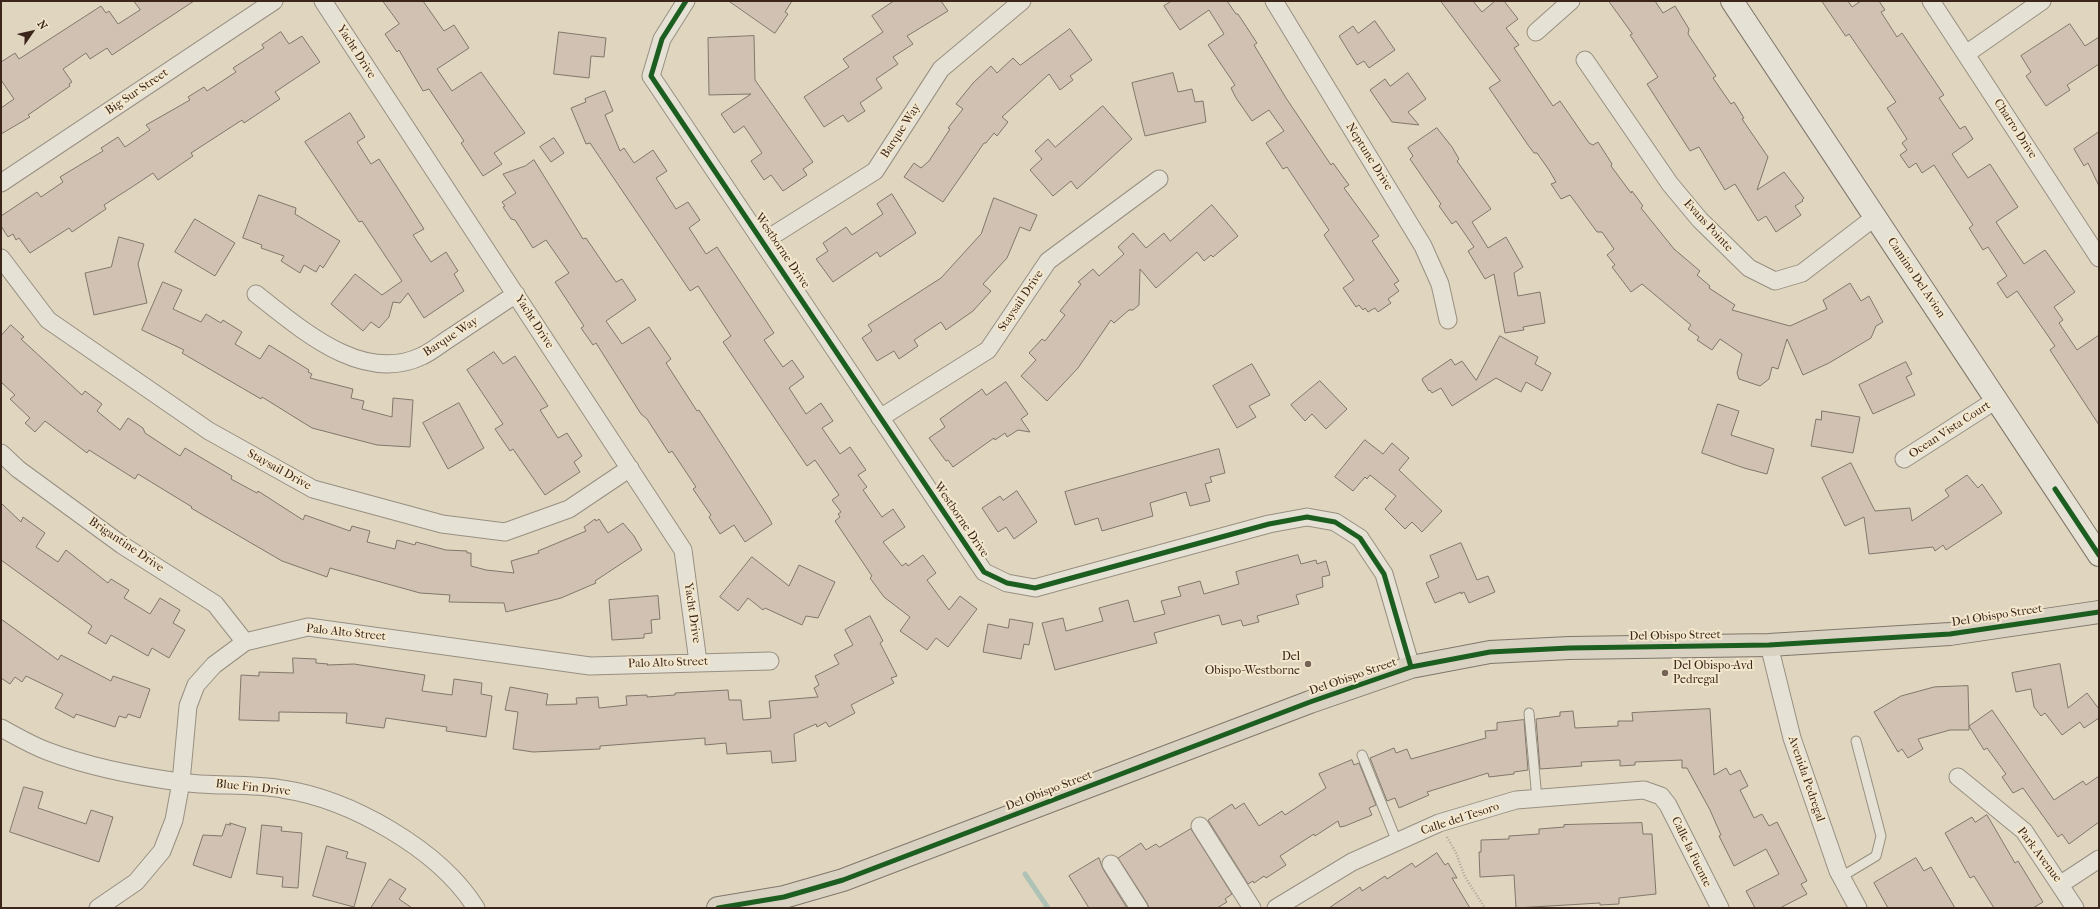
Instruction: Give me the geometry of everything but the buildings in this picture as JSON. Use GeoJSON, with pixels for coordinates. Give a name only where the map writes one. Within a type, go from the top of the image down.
{"type":"FeatureCollection","features":[{"type":"Feature","properties":{"kind":"main road","name":"Camino Del Avion"},"geometry":{"type":"LineString","coordinates":[[1732,1],[2099,555]]}},
{"type":"Feature","properties":{"kind":"main road","name":"Del Obispo Street"},"geometry":{"type":"LineString","coordinates":[[718,908],[784,897],[843,880],[1310,702],[1411,667],[1490,652],[1570,648],[1769,645],[1950,634],[2099,612]]}},
{"type":"Feature","properties":{"kind":"street","name":"Big Sur Street"},"geometry":{"type":"LineString","coordinates":[[1,183],[274,1]]}},
{"type":"Feature","properties":{"kind":"street","name":"Yacht Drive"},"geometry":{"type":"LineString","coordinates":[[323,1],[683,550],[698,662]]}},
{"type":"Feature","properties":{"kind":"street","name":"Westborne Drive"},"geometry":{"type":"LineString","coordinates":[[686,1],[662,39],[651,76],[764,241],[880,418],[984,572],[1007,583],[1035,588],[1269,524],[1307,517],[1335,522],[1360,538],[1384,574],[1411,667]]}},
{"type":"Feature","properties":{"kind":"street","name":"Barque Way"},"geometry":{"type":"LineString","coordinates":[[764,241],[875,171],[941,69],[1022,1]]}},
{"type":"Feature","properties":{"kind":"street","name":"Neptune Drive"},"geometry":{"type":"LineString","coordinates":[[1274,1],[1423,246],[1440,284],[1448,320]]}},
{"type":"Feature","properties":{"kind":"street"},"geometry":{"type":"LineString","coordinates":[[1536,32],[1571,1]]}},
{"type":"Feature","properties":{"kind":"street","name":"Charro Drive"},"geometry":{"type":"LineString","coordinates":[[1931,1],[2099,258]]}},
{"type":"Feature","properties":{"kind":"street"},"geometry":{"type":"LineString","coordinates":[[1966,54],[2042,1]]}},
{"type":"Feature","properties":{"kind":"street","name":"Evans Pointe"},"geometry":{"type":"LineString","coordinates":[[1585,60],[1670,184],[1700,220],[1749,268],[1775,281],[1802,273],[1875,217]]}},
{"type":"Feature","properties":{"kind":"street","name":"Staysail Drive"},"geometry":{"type":"LineString","coordinates":[[880,418],[988,350],[1048,261],[1159,179]]}},
{"type":"Feature","properties":{"kind":"street","name":"Staysail Drive"},"geometry":{"type":"LineString","coordinates":[[1,258],[48,320],[209,431],[313,490],[442,524],[505,532],[569,509],[630,468]]}},
{"type":"Feature","properties":{"kind":"street","name":"Barque Way"},"geometry":{"type":"LineString","coordinates":[[256,294],[304,331],[340,352],[370,363],[396,364],[422,356],[516,294]]}},
{"type":"Feature","properties":{"kind":"street","name":"Ocean Vista Court"},"geometry":{"type":"LineString","coordinates":[[1904,459],[1996,400]]}},
{"type":"Feature","properties":{"kind":"street","name":"Brigantine Drive"},"geometry":{"type":"LineString","coordinates":[[1,453],[18,469],[122,545],[215,604],[245,642]]}},
{"type":"Feature","properties":{"kind":"street","name":"Palo Alto Street"},"geometry":{"type":"LineString","coordinates":[[98,908],[136,882],[162,851],[174,820],[181,782],[188,706],[196,685],[214,665],[245,642],[308,627],[590,666],[770,661]]}},
{"type":"Feature","properties":{"kind":"street","name":"Avenida Pedregal"},"geometry":{"type":"LineString","coordinates":[[1769,645],[1792,738],[1841,877],[1858,908]]}},
{"type":"Feature","properties":{"kind":"street","name":"Blue Fin Drive"},"geometry":{"type":"LineString","coordinates":[[1,728],[47,751],[106,768],[181,782],[259,785],[284,789],[349,809],[396,833],[431,859],[458,885],[476,908]]}},
{"type":"Feature","properties":{"kind":"street","name":"Park Avenue"},"geometry":{"type":"LineString","coordinates":[[1958,777],[2024,831],[2061,884],[2075,908]]}},
{"type":"Feature","properties":{"kind":"street","name":"Calle del Tesoro"},"geometry":{"type":"LineString","coordinates":[[1276,908],[1352,862],[1439,823],[1516,800],[1644,790],[1661,796]]}},
{"type":"Feature","properties":{"kind":"street","name":"Calle la Fuente"},"geometry":{"type":"LineString","coordinates":[[1661,796],[1668,805],[1713,906]]}},
{"type":"Feature","properties":{"kind":"street"},"geometry":{"type":"LineString","coordinates":[[1200,826],[1252,908]]}},
{"type":"Feature","properties":{"kind":"street"},"geometry":{"type":"LineString","coordinates":[[2061,884],[2099,859]]}},
{"type":"Feature","properties":{"kind":"street"},"geometry":{"type":"LineString","coordinates":[[1111,864],[1139,908]]}},
{"type":"Feature","properties":{"kind":"lane"},"geometry":{"type":"LineString","coordinates":[[1529,713],[1537,799]]}},
{"type":"Feature","properties":{"kind":"lane"},"geometry":{"type":"LineString","coordinates":[[1841,877],[1876,856],[1881,836],[1856,741]]}},
{"type":"Feature","properties":{"kind":"lane"},"geometry":{"type":"LineString","coordinates":[[1362,756],[1397,842]]}},
{"type":"Feature","properties":{"kind":"path"},"geometry":{"type":"LineString","coordinates":[[1439,823],[1456,853],[1465,877],[1486,908]]}},
{"type":"Feature","properties":{"kind":"waterway"},"geometry":{"type":"LineString","coordinates":[[1025,874],[1048,908]]}},
{"type":"Feature","properties":{"kind":"cycle path"},"geometry":{"type":"LineString","coordinates":[[686,1],[662,39],[651,76],[984,572],[1007,583],[1035,588],[1269,524],[1307,517],[1335,522],[1360,538],[1384,574],[1411,667]]}},
{"type":"Feature","properties":{"kind":"cycle path"},"geometry":{"type":"LineString","coordinates":[[2055,489],[2099,555]]}},
{"type":"Feature","properties":{"kind":"cycle path"},"geometry":{"type":"LineString","coordinates":[[718,908],[784,897],[843,880],[1310,702],[1411,667],[1490,652],[1569,648],[1769,645],[1950,634],[2099,612]]}},
{"type":"Feature","properties":{"kind":"place","name":"Del Obispo-Westborne"},"geometry":{"type":"Point","coordinates":[1308,664]}},
{"type":"Feature","properties":{"kind":"place","name":"Del Obispo-Avd Pedregal"},"geometry":{"type":"Point","coordinates":[1665,673]}}]}
